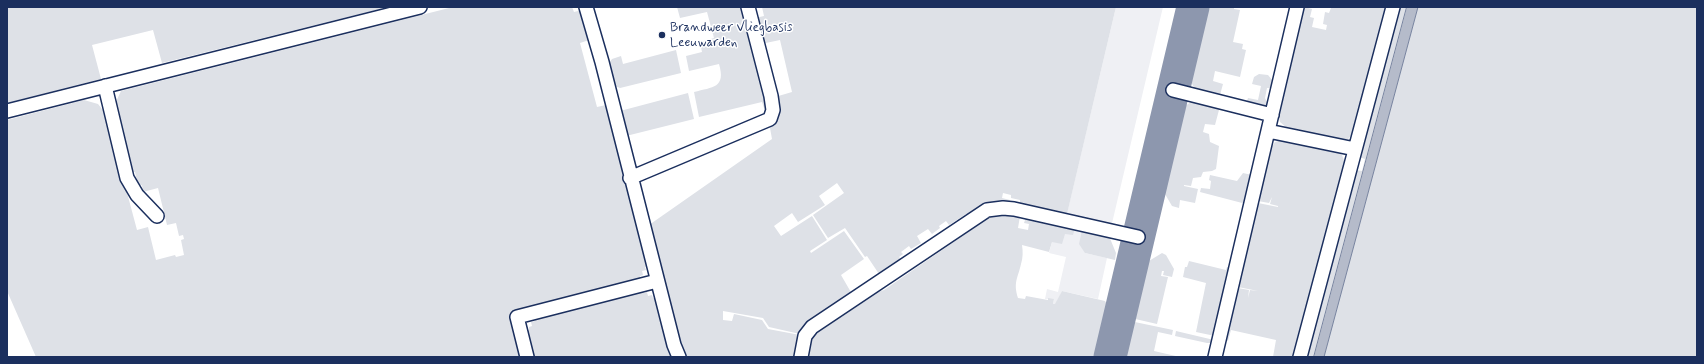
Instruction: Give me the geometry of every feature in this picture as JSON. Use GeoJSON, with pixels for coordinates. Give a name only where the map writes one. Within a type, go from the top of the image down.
{"type":"FeatureCollection","features":[{"type":"Feature","properties":{"kind":"street"},"geometry":{"type":"LineString","coordinates":[[7,111],[420,7]]}},
{"type":"Feature","properties":{"kind":"street"},"geometry":{"type":"LineString","coordinates":[[586,7],[602,62],[630,178],[674,345],[679,357]]}},
{"type":"Feature","properties":{"kind":"street"},"geometry":{"type":"LineString","coordinates":[[630,178],[770,119],[773,110],[771,96],[748,7]]}},
{"type":"Feature","properties":{"kind":"street"},"geometry":{"type":"LineString","coordinates":[[1215,357],[1297,7]]}},
{"type":"Feature","properties":{"kind":"street"},"geometry":{"type":"LineString","coordinates":[[1300,357],[1392,7]]}},
{"type":"Feature","properties":{"kind":"street"},"geometry":{"type":"LineString","coordinates":[[105,86],[128,178],[137,195],[157,216]]}},
{"type":"Feature","properties":{"kind":"street"},"geometry":{"type":"LineString","coordinates":[[1173,90],[1272,114]]}},
{"type":"Feature","properties":{"kind":"street"},"geometry":{"type":"LineString","coordinates":[[1268,131],[1355,150]]}},
{"type":"Feature","properties":{"kind":"street"},"geometry":{"type":"LineString","coordinates":[[801,357],[805,336],[812,327],[987,210],[1003,208],[1014,209],[1138,237]]}},
{"type":"Feature","properties":{"kind":"street"},"geometry":{"type":"LineString","coordinates":[[527,357],[517,316],[657,281]]}},
{"type":"Feature","properties":{"kind":"shaded area"},"geometry":{"type":"Polygon","coordinates":[[[7,7],[388,7],[162,63],[153,30],[92,45],[101,79],[7,103],[7,7]]]}},
{"type":"Feature","properties":{"kind":"shaded area"},"geometry":{"type":"Polygon","coordinates":[[[453,7],[572,7],[574,12],[582,10],[589,40],[580,43],[597,107],[606,105],[648,266],[645,267],[646,270],[642,271],[643,275],[640,276],[640,279],[510,313],[521,357],[36,357],[7,291],[7,120],[84,100],[98,104],[106,114],[137,230],[148,227],[156,260],[175,255],[176,257],[184,255],[181,240],[184,239],[183,235],[179,236],[176,223],[167,225],[158,188],[143,192],[142,185],[138,186],[135,172],[132,172],[115,104],[121,91],[453,7]]]}},
{"type":"Feature","properties":{"kind":"shaded area"},"geometry":{"type":"Polygon","coordinates":[[[677,7],[744,7],[766,94],[767,108],[765,111],[762,102],[699,117],[694,92],[716,85],[721,78],[721,72],[719,64],[689,71],[686,56],[702,52],[700,42],[714,38],[707,12],[680,18],[677,7]]]}},
{"type":"Feature","properties":{"kind":"shaded area"},"geometry":{"type":"Polygon","coordinates":[[[762,7],[1116,7],[1067,214],[1020,204],[1020,200],[1011,198],[1011,195],[1003,193],[1002,198],[1010,200],[1009,203],[968,215],[966,214],[949,225],[946,221],[932,234],[928,229],[917,236],[921,243],[911,249],[909,246],[901,252],[903,254],[899,257],[901,259],[879,274],[845,228],[828,238],[813,215],[844,193],[837,183],[819,196],[825,205],[798,222],[792,213],[774,226],[781,236],[812,216],[827,240],[810,251],[811,253],[844,231],[864,259],[841,275],[852,294],[800,334],[769,327],[763,318],[723,311],[723,320],[732,321],[734,314],[762,320],[768,329],[800,335],[796,357],[687,357],[679,342],[649,225],[772,139],[770,128],[777,119],[775,97],[792,92],[780,40],[761,44],[755,18],[764,16],[762,7]]]}},
{"type":"Feature","properties":{"kind":"shaded area"},"geometry":{"type":"Polygon","coordinates":[[[1116,7],[1163,7],[1109,236],[1085,253],[1107,258],[1098,299],[1062,291],[1056,304],[1053,304],[1054,299],[1045,299],[1047,289],[1058,292],[1066,257],[1049,253],[1052,242],[1064,226],[1116,7]]]}},
{"type":"Feature","properties":{"kind":"shaded area"},"geometry":{"type":"Polygon","coordinates":[[[1205,7],[1234,7],[1234,9],[1240,10],[1233,42],[1243,44],[1242,49],[1246,50],[1240,77],[1215,71],[1213,81],[1223,84],[1220,95],[1195,89],[1188,77],[1205,7]]]}},
{"type":"Feature","properties":{"kind":"shaded area"},"geometry":{"type":"Polygon","coordinates":[[[1304,7],[1312,9],[1310,17],[1314,18],[1312,27],[1326,30],[1327,25],[1323,24],[1325,12],[1329,13],[1331,8],[1387,7],[1353,134],[1348,139],[1338,140],[1287,128],[1280,122],[1279,118],[1304,7]]]}},
{"type":"Feature","properties":{"kind":"shaded area"},"geometry":{"type":"Polygon","coordinates":[[[1399,7],[1407,7],[1314,357],[1306,357],[1356,170],[1362,171],[1365,159],[1359,157],[1399,7]]]}},
{"type":"Feature","properties":{"kind":"shaded area"},"geometry":{"type":"Polygon","coordinates":[[[1418,7],[1697,7],[1697,357],[1324,357],[1418,7]]]}},
{"type":"Feature","properties":{"kind":"shaded area"},"geometry":{"type":"Polygon","coordinates":[[[676,50],[681,73],[620,88],[615,86],[609,63],[612,59],[621,56],[623,64],[676,50]]]}},
{"type":"Feature","properties":{"kind":"shaded area"},"geometry":{"type":"Polygon","coordinates":[[[1259,74],[1268,75],[1273,81],[1273,88],[1267,88],[1265,98],[1269,106],[1247,101],[1248,98],[1258,100],[1261,86],[1252,84],[1254,77],[1259,74]]]}},
{"type":"Feature","properties":{"kind":"shaded area"},"geometry":{"type":"Polygon","coordinates":[[[688,93],[694,119],[626,136],[620,111],[688,93]]]}},
{"type":"Feature","properties":{"kind":"shaded area"},"geometry":{"type":"Polygon","coordinates":[[[1192,101],[1218,107],[1219,110],[1215,125],[1205,124],[1203,132],[1209,134],[1210,142],[1219,146],[1216,169],[1203,172],[1201,177],[1193,178],[1191,186],[1184,185],[1198,189],[1195,203],[1180,200],[1179,208],[1172,206],[1162,189],[1180,110],[1192,101]]]}},
{"type":"Feature","properties":{"kind":"shaded area"},"geometry":{"type":"Polygon","coordinates":[[[1284,139],[1336,151],[1342,155],[1345,163],[1294,357],[1273,357],[1276,340],[1231,330],[1228,341],[1225,340],[1238,288],[1249,290],[1248,298],[1250,290],[1258,291],[1238,287],[1258,203],[1278,207],[1270,204],[1272,197],[1269,203],[1258,201],[1270,149],[1275,142],[1284,139]]]}},
{"type":"Feature","properties":{"kind":"shaded area"},"geometry":{"type":"Polygon","coordinates":[[[1243,173],[1252,175],[1246,204],[1200,192],[1201,188],[1210,189],[1210,175],[1237,181],[1243,173]]]}},
{"type":"Feature","properties":{"kind":"shaded area"},"geometry":{"type":"Polygon","coordinates":[[[1004,214],[1020,216],[1018,228],[1028,230],[1029,224],[1024,223],[1026,217],[1075,228],[1073,235],[1065,234],[1062,244],[1052,242],[1049,252],[1022,245],[1022,262],[1016,280],[1016,288],[1018,298],[1025,299],[1026,296],[1048,300],[1048,298],[1054,299],[1053,304],[1055,304],[1062,291],[1105,301],[1110,309],[1099,357],[806,357],[810,339],[816,332],[872,294],[884,290],[986,219],[1004,214]]]}},
{"type":"Feature","properties":{"kind":"shaded area"},"geometry":{"type":"Polygon","coordinates":[[[1082,230],[1109,236],[1116,253],[1115,260],[1085,253],[1079,244],[1082,230]]]}},
{"type":"Feature","properties":{"kind":"shaded area"},"geometry":{"type":"Polygon","coordinates":[[[1162,253],[1166,255],[1174,269],[1172,277],[1163,275],[1164,271],[1162,271],[1161,276],[1168,277],[1157,324],[1131,318],[1144,264],[1162,253]]]}},
{"type":"Feature","properties":{"kind":"shaded area"},"geometry":{"type":"Polygon","coordinates":[[[1189,261],[1226,270],[1227,267],[1231,267],[1215,336],[1196,332],[1206,283],[1183,277],[1185,267],[1187,267],[1189,261]]]}},
{"type":"Feature","properties":{"kind":"shaded area"},"geometry":{"type":"Polygon","coordinates":[[[643,290],[644,293],[647,292],[648,296],[652,295],[653,298],[656,298],[673,357],[532,357],[526,331],[532,326],[531,322],[535,321],[534,317],[643,290]]]}},
{"type":"Feature","properties":{"kind":"shaded area"},"geometry":{"type":"Polygon","coordinates":[[[1130,321],[1173,330],[1172,335],[1158,332],[1154,351],[1180,357],[1122,357],[1130,321]]]}},
{"type":"Feature","properties":{"kind":"shaded area"},"geometry":{"type":"Polygon","coordinates":[[[1176,331],[1214,340],[1211,343],[1207,343],[1175,336],[1176,331]]]}},
{"type":"Feature","properties":{"kind":"water"},"geometry":{"type":"Polygon","coordinates":[[[1407,7],[1418,7],[1324,357],[1314,357],[1407,7]]]}},
{"type":"Feature","properties":{"kind":"taxiway"},"geometry":{"type":"LineString","coordinates":[[1110,357],[1193,7]]}},
{"type":"Feature","properties":{"kind":"place","name":"Brandweer Vliegbasis Leeuwarden"},"geometry":{"type":"Point","coordinates":[662,35]}}]}
